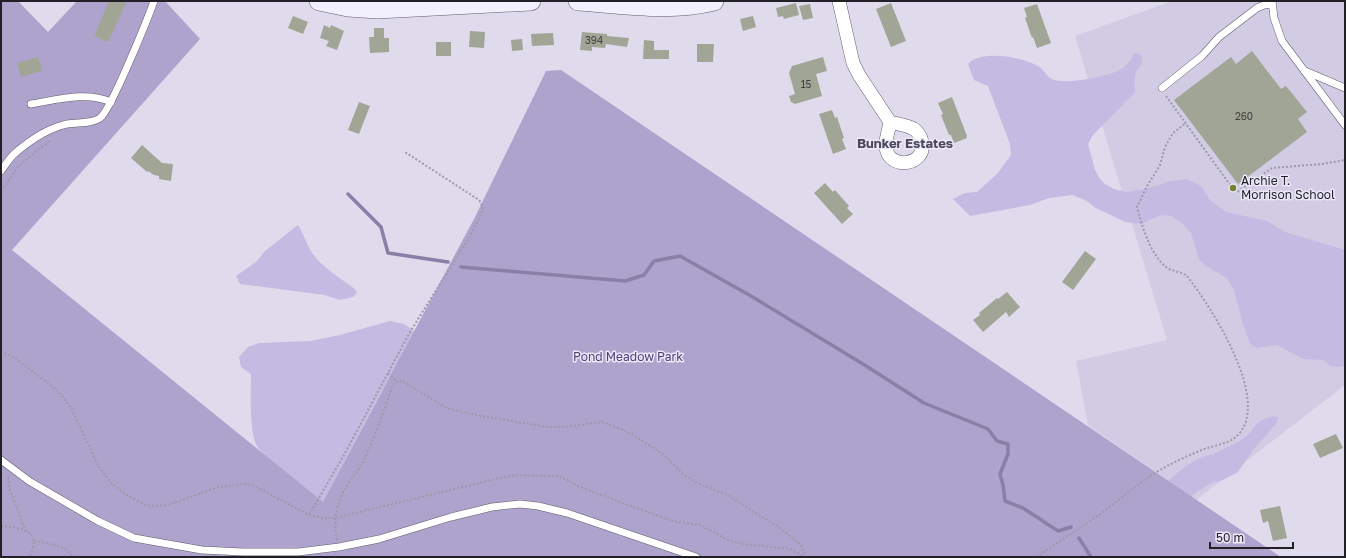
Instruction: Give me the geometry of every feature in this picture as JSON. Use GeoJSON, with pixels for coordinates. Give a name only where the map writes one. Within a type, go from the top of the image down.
{"type":"FeatureCollection","features":[{"type":"Feature","properties":{"kind":"main road"},"geometry":{"type":"LineString","coordinates":[[319,1],[348,7],[378,9],[531,1]]}},
{"type":"Feature","properties":{"kind":"main road"},"geometry":{"type":"LineString","coordinates":[[578,1],[669,7],[688,6],[714,1]]}},
{"type":"Feature","properties":{"kind":"street"},"geometry":{"type":"LineString","coordinates":[[839,1],[851,57],[856,69],[890,122]]}},
{"type":"Feature","properties":{"kind":"lane"},"geometry":{"type":"LineString","coordinates":[[1,171],[13,155],[36,137],[67,124],[97,120],[104,114],[154,1]]}},
{"type":"Feature","properties":{"kind":"lane"},"geometry":{"type":"LineString","coordinates":[[1162,88],[1202,56],[1219,37],[1257,8],[1272,3],[1274,18],[1282,41],[1345,125]]}},
{"type":"Feature","properties":{"kind":"lane"},"geometry":{"type":"LineString","coordinates":[[1305,71],[1345,88]]}},
{"type":"Feature","properties":{"kind":"lane"},"geometry":{"type":"LineString","coordinates":[[31,104],[84,97],[96,97],[110,102]]}},
{"type":"Feature","properties":{"kind":"lane"},"geometry":{"type":"LineString","coordinates":[[1,460],[29,482],[98,521],[134,538],[202,550],[298,552],[339,547],[379,539],[451,516],[492,507],[520,504],[538,506],[567,513],[696,557]]}},
{"type":"Feature","properties":{"kind":"path"},"geometry":{"type":"LineString","coordinates":[[1162,88],[1228,182],[1237,192],[1272,168],[1322,164],[1345,160]]}},
{"type":"Feature","properties":{"kind":"path"},"geometry":{"type":"LineString","coordinates":[[1036,557],[1084,526],[1155,473],[1201,451],[1230,441],[1244,428],[1248,396],[1243,375],[1231,348],[1214,314],[1198,290],[1184,274],[1166,268],[1163,264],[1142,228],[1137,207],[1146,188],[1160,165],[1165,147],[1173,132],[1186,123]]}},
{"type":"Feature","properties":{"kind":"path"},"geometry":{"type":"LineString","coordinates":[[1,191],[18,167],[55,137]]}},
{"type":"Feature","properties":{"kind":"path"},"geometry":{"type":"LineString","coordinates":[[309,515],[344,455],[410,332],[470,236],[483,210],[479,200],[405,152]]}},
{"type":"Feature","properties":{"kind":"path"},"geometry":{"type":"LineString","coordinates":[[1,351],[16,359],[57,390],[70,406],[99,467],[111,483],[126,495],[146,504],[158,506],[168,505],[218,487],[243,484],[255,486],[309,515],[323,518],[335,518],[500,478],[516,475],[556,476],[588,491],[672,521],[701,525],[728,540],[743,544],[790,549],[801,554],[802,557]]}},
{"type":"Feature","properties":{"kind":"path"},"geometry":{"type":"LineString","coordinates":[[388,373],[396,381],[404,382],[446,408],[481,416],[548,427],[565,427],[602,422],[621,429],[639,438],[664,454],[684,475],[697,483],[730,496],[780,528],[801,545],[806,557]]}},
{"type":"Feature","properties":{"kind":"path"},"geometry":{"type":"LineString","coordinates":[[339,547],[334,525],[338,506],[347,485],[359,470],[366,456],[392,386],[396,381]]}},
{"type":"Feature","properties":{"kind":"path"},"geometry":{"type":"LineString","coordinates":[[8,465],[10,490],[25,530]]}},
{"type":"Feature","properties":{"kind":"path"},"geometry":{"type":"LineString","coordinates":[[1,526],[19,528],[25,530],[31,535],[35,547],[29,557]]}},
{"type":"Feature","properties":{"kind":"path"},"geometry":{"type":"LineString","coordinates":[[34,541],[47,543],[62,548],[73,557]]}},
{"type":"Feature","properties":{"kind":"shaded area","name":"Archie T. Morrison School"},"geometry":{"type":"Polygon","coordinates":[[[1172,1],[1345,1],[1345,385],[1196,500],[1088,425],[1076,361],[1167,340],[1075,36],[1172,1]]]}},
{"type":"Feature","properties":{"kind":"shaded area"},"geometry":{"type":"Polygon","coordinates":[[[1135,53],[1141,55],[1142,61],[1135,76],[1135,92],[1093,135],[1088,144],[1095,170],[1100,179],[1114,189],[1127,192],[1145,189],[1171,181],[1187,179],[1202,187],[1210,200],[1226,212],[1267,221],[1285,232],[1345,250],[1345,366],[1331,366],[1323,360],[1303,359],[1277,345],[1257,348],[1250,344],[1234,290],[1227,278],[1204,265],[1199,259],[1191,233],[1183,224],[1172,216],[1162,215],[1142,224],[1125,222],[1096,208],[1085,200],[1072,195],[1049,198],[1030,205],[970,216],[953,199],[965,193],[977,192],[998,173],[1011,155],[1010,144],[988,86],[974,80],[968,64],[974,59],[991,56],[1012,57],[1038,66],[1054,80],[1069,81],[1099,77],[1117,71],[1126,65],[1135,53]]]}},
{"type":"Feature","properties":{"kind":"shaded area"},"geometry":{"type":"Polygon","coordinates":[[[298,225],[310,250],[316,258],[355,289],[357,293],[353,297],[340,300],[325,295],[240,284],[236,276],[256,262],[265,251],[298,225]]]}},
{"type":"Feature","properties":{"kind":"shaded area"},"geometry":{"type":"Polygon","coordinates":[[[390,321],[404,324],[414,331],[412,339],[379,396],[323,503],[276,466],[267,458],[256,444],[251,419],[251,374],[241,367],[239,357],[248,347],[259,343],[310,341],[340,335],[390,321]]]}},
{"type":"Feature","properties":{"kind":"shaded area"},"geometry":{"type":"Polygon","coordinates":[[[1273,416],[1279,418],[1275,425],[1253,450],[1238,472],[1223,480],[1211,483],[1181,505],[1148,498],[1186,466],[1198,459],[1213,454],[1240,441],[1249,434],[1256,424],[1273,416]]]}},
{"type":"Feature","properties":{"kind":"green space","name":"Pond Meadow Park"},"geometry":{"type":"Polygon","coordinates":[[[1,1],[18,1],[48,32],[77,1],[165,1],[200,39],[12,250],[323,502],[475,217],[546,71],[561,70],[1281,557],[1,557],[1,1]]]}},
{"type":"Feature","properties":{"kind":"building"},"geometry":{"type":"Polygon","coordinates":[[[109,1],[127,1],[108,42],[94,36],[109,1]]]}},
{"type":"Feature","properties":{"kind":"building"},"geometry":{"type":"Polygon","coordinates":[[[796,3],[799,15],[784,19],[783,16],[778,17],[776,8],[796,3]]]}},
{"type":"Feature","properties":{"kind":"building"},"geometry":{"type":"Polygon","coordinates":[[[891,3],[906,41],[891,47],[876,9],[891,3]]]}},
{"type":"Feature","properties":{"kind":"building"},"geometry":{"type":"Polygon","coordinates":[[[810,4],[813,18],[803,20],[799,6],[810,4]]]}},
{"type":"Feature","properties":{"kind":"building"},"geometry":{"type":"Polygon","coordinates":[[[1037,4],[1051,43],[1037,48],[1025,18],[1027,17],[1024,8],[1037,4]]]}},
{"type":"Feature","properties":{"kind":"building"},"geometry":{"type":"Polygon","coordinates":[[[293,16],[308,22],[303,34],[288,28],[293,16]]]}},
{"type":"Feature","properties":{"kind":"building"},"geometry":{"type":"Polygon","coordinates":[[[753,16],[756,27],[743,31],[740,19],[753,16]]]}},
{"type":"Feature","properties":{"kind":"building"},"geometry":{"type":"Polygon","coordinates":[[[324,25],[330,28],[331,25],[344,31],[337,50],[326,46],[329,41],[320,38],[324,25]]]}},
{"type":"Feature","properties":{"kind":"building"},"geometry":{"type":"Polygon","coordinates":[[[374,28],[384,28],[384,38],[389,38],[389,52],[370,53],[369,37],[374,37],[374,28]]]}},
{"type":"Feature","properties":{"kind":"building"},"geometry":{"type":"Polygon","coordinates":[[[470,31],[485,32],[484,48],[469,47],[470,31]]]}},
{"type":"Feature","properties":{"kind":"building"},"geometry":{"type":"Polygon","coordinates":[[[582,32],[629,38],[627,47],[606,44],[605,48],[592,47],[592,51],[580,50],[582,32]]]}},
{"type":"Feature","properties":{"kind":"building"},"geometry":{"type":"Polygon","coordinates":[[[553,33],[554,45],[532,46],[531,34],[553,33]]]}},
{"type":"Feature","properties":{"kind":"building"},"geometry":{"type":"Polygon","coordinates":[[[522,39],[523,50],[512,51],[511,40],[522,39]]]}},
{"type":"Feature","properties":{"kind":"building"},"geometry":{"type":"Polygon","coordinates":[[[644,40],[654,41],[654,50],[669,50],[669,59],[643,59],[644,40]]]}},
{"type":"Feature","properties":{"kind":"building"},"geometry":{"type":"Polygon","coordinates":[[[436,42],[451,42],[451,56],[436,56],[436,42]]]}},
{"type":"Feature","properties":{"kind":"building"},"geometry":{"type":"Polygon","coordinates":[[[697,44],[714,44],[713,62],[697,62],[697,44]]]}},
{"type":"Feature","properties":{"kind":"building"},"geometry":{"type":"Polygon","coordinates":[[[1252,51],[1281,89],[1286,86],[1307,112],[1298,119],[1307,132],[1238,184],[1174,100],[1231,57],[1236,64],[1252,51]]]}},
{"type":"Feature","properties":{"kind":"building"},"geometry":{"type":"Polygon","coordinates":[[[38,57],[42,71],[21,77],[17,63],[38,57]]]}},
{"type":"Feature","properties":{"kind":"building"},"geometry":{"type":"Polygon","coordinates":[[[823,57],[827,71],[816,74],[822,96],[795,104],[791,102],[789,96],[795,94],[789,73],[792,66],[823,57]]]}},
{"type":"Feature","properties":{"kind":"building"},"geometry":{"type":"Polygon","coordinates":[[[952,97],[967,136],[967,138],[954,143],[941,115],[943,114],[938,103],[952,97]]]}},
{"type":"Feature","properties":{"kind":"building"},"geometry":{"type":"Polygon","coordinates":[[[359,102],[370,106],[359,134],[348,130],[359,102]]]}},
{"type":"Feature","properties":{"kind":"building"},"geometry":{"type":"Polygon","coordinates":[[[832,110],[835,118],[837,117],[846,149],[833,154],[819,114],[832,110]]]}},
{"type":"Feature","properties":{"kind":"building"},"geometry":{"type":"Polygon","coordinates":[[[142,145],[162,163],[173,164],[171,181],[159,179],[159,176],[148,171],[147,172],[131,158],[142,145]]]}},
{"type":"Feature","properties":{"kind":"building"},"geometry":{"type":"Polygon","coordinates":[[[825,183],[833,192],[835,190],[849,206],[847,208],[853,214],[842,224],[814,193],[825,183]]]}},
{"type":"Feature","properties":{"kind":"building"},"geometry":{"type":"Polygon","coordinates":[[[1085,251],[1096,259],[1073,290],[1062,282],[1085,251]]]}},
{"type":"Feature","properties":{"kind":"building"},"geometry":{"type":"Polygon","coordinates":[[[1007,292],[1020,307],[1009,317],[1006,312],[983,332],[973,320],[997,298],[998,299],[1007,292]]]}},
{"type":"Feature","properties":{"kind":"building"},"geometry":{"type":"Polygon","coordinates":[[[1336,434],[1343,448],[1320,458],[1313,444],[1336,434]]]}},
{"type":"Feature","properties":{"kind":"building"},"geometry":{"type":"Polygon","coordinates":[[[1280,506],[1287,538],[1273,541],[1268,521],[1263,523],[1260,510],[1280,506]]]}},
{"type":"Feature","properties":{"kind":"waterway"},"geometry":{"type":"LineString","coordinates":[[348,194],[381,227],[388,253],[448,262]]}},
{"type":"Feature","properties":{"kind":"waterway"},"geometry":{"type":"LineString","coordinates":[[461,267],[625,281],[644,275],[654,261],[680,256],[751,296],[924,403],[988,429],[997,441],[1008,444],[1008,454],[1000,474],[1005,501],[1023,508],[1058,531],[1071,527]]}},
{"type":"Feature","properties":{"kind":"waterway"},"geometry":{"type":"LineString","coordinates":[[1079,538],[1091,557]]}},
{"type":"Feature","properties":{"kind":"place","name":"Archie T. Morrison School"},"geometry":{"type":"Point","coordinates":[1233,188]}},
{"type":"Feature","properties":{"kind":"district","name":"Bunker Estates"},"geometry":{"type":"Point","coordinates":[905,143]}}]}
